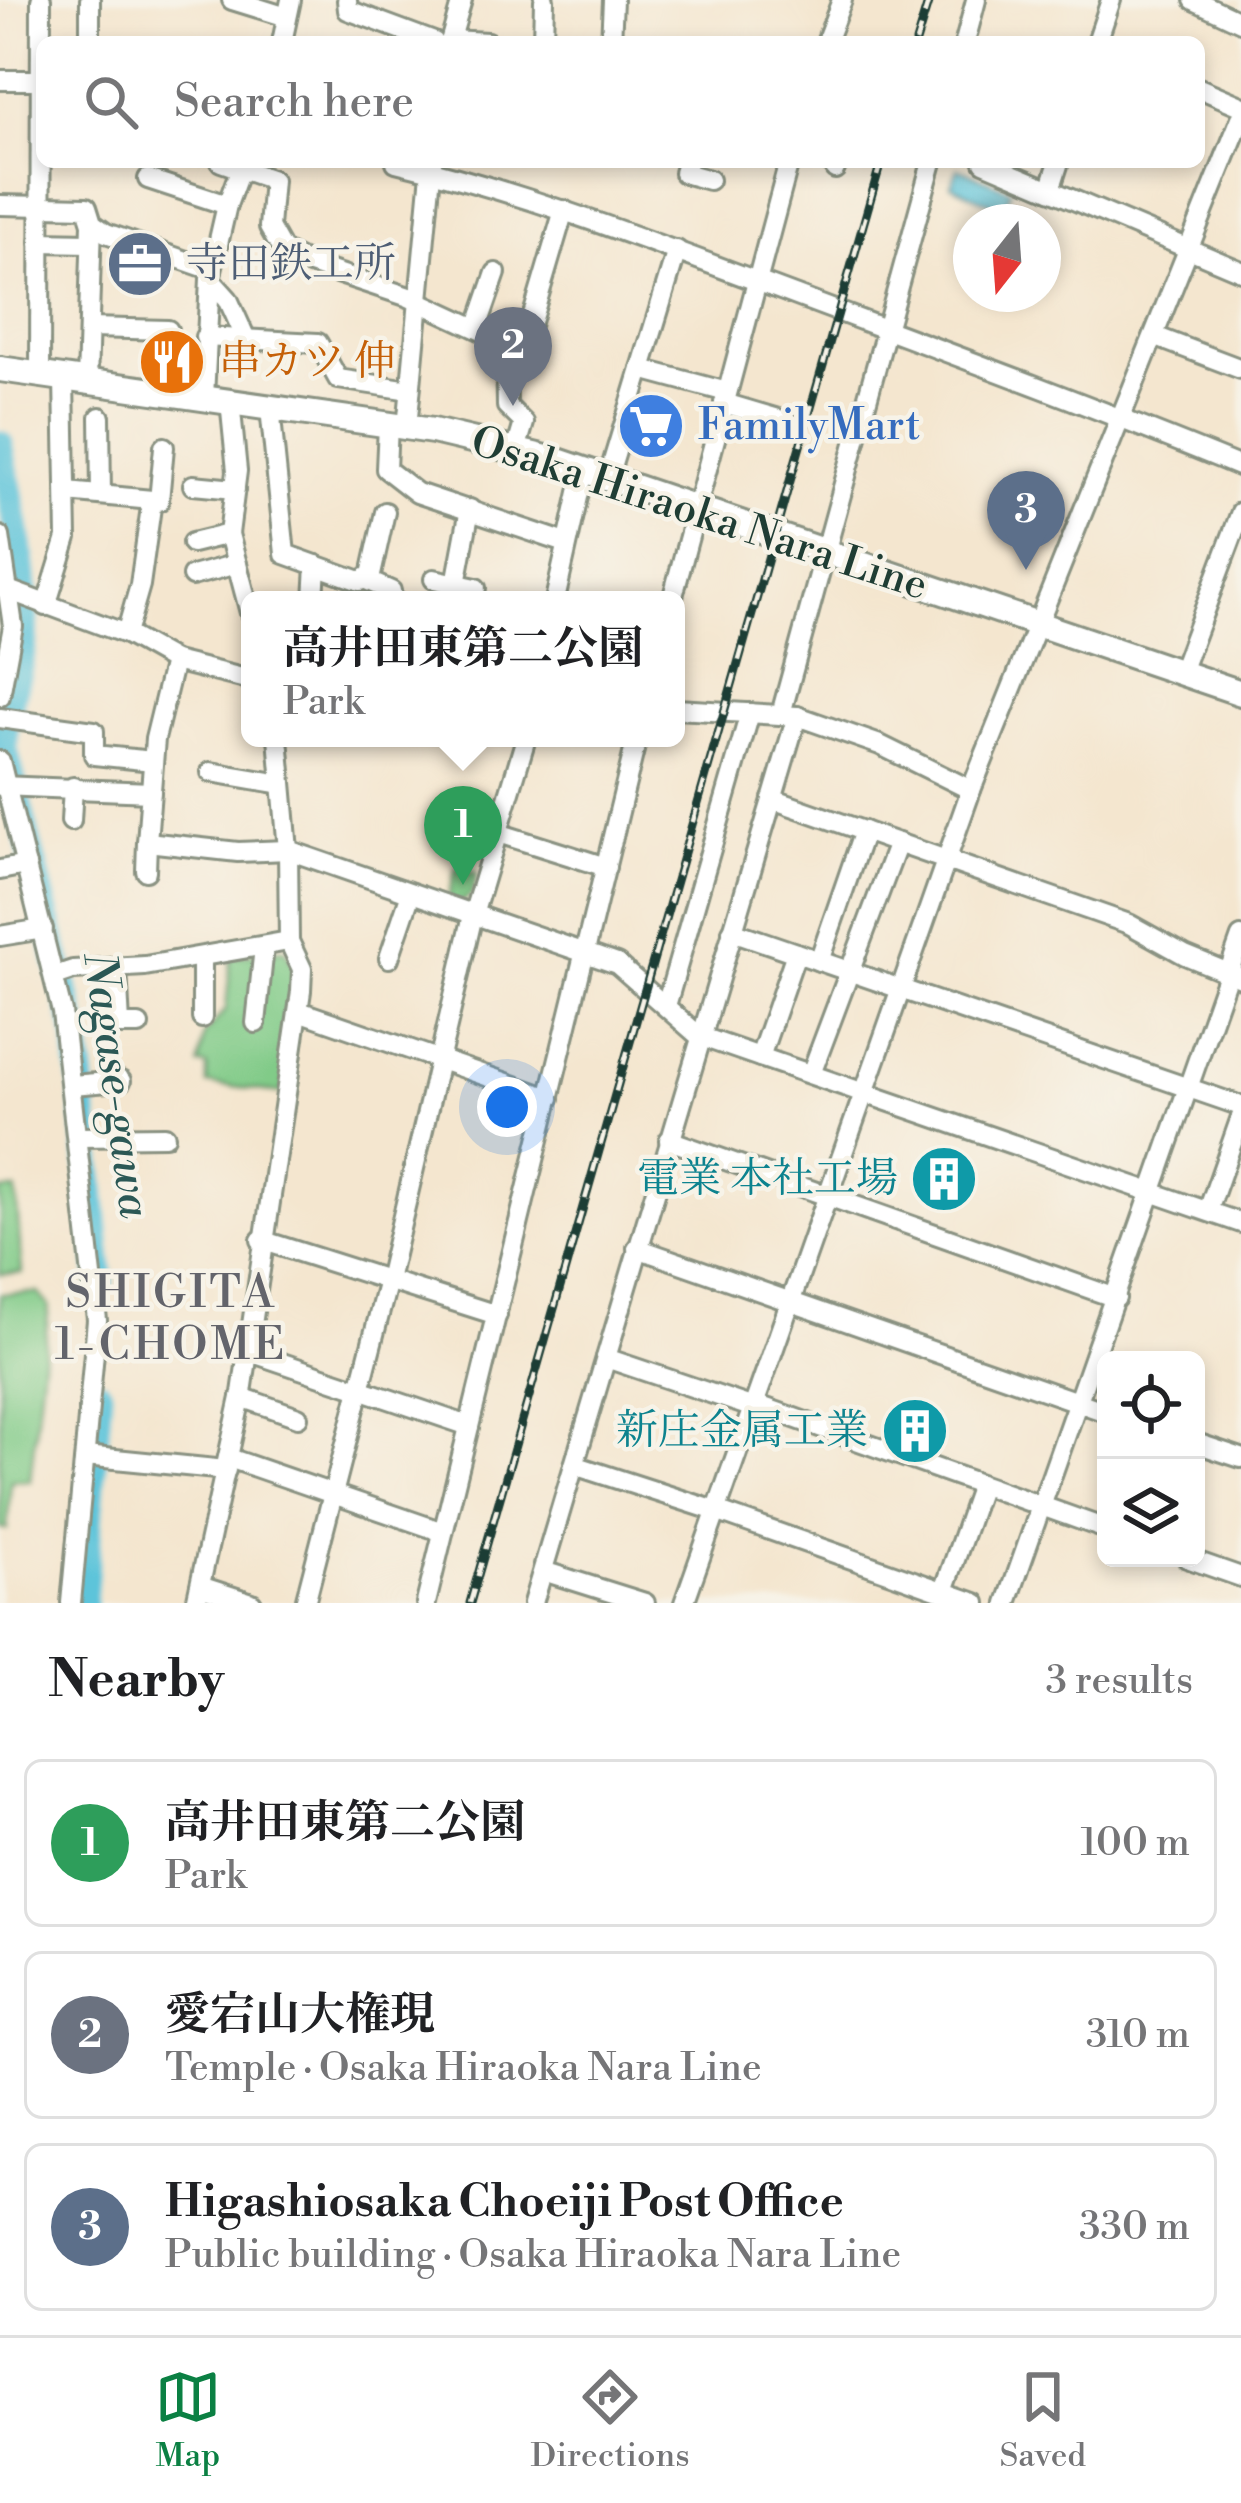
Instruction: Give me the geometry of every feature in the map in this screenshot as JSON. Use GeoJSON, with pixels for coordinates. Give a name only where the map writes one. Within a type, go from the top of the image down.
{"type":"FeatureCollection","features":[{"type":"Feature","properties":{"kind":"main road","name":"Osaka Hiraoka Nara Line"},"geometry":{"type":"LineString","coordinates":[[0,369],[397,426],[516,450],[1241,693]]}},
{"type":"Feature","properties":{"kind":"street"},"geometry":{"type":"LineString","coordinates":[[41,0],[41,36]]}},
{"type":"Feature","properties":{"kind":"street"},"geometry":{"type":"LineString","coordinates":[[90,0],[90,36]]}},
{"type":"Feature","properties":{"kind":"street"},"geometry":{"type":"LineString","coordinates":[[232,0],[289,8]]}},
{"type":"Feature","properties":{"kind":"street"},"geometry":{"type":"LineString","coordinates":[[347,0],[348,10],[427,36]]}},
{"type":"Feature","properties":{"kind":"street"},"geometry":{"type":"LineString","coordinates":[[378,22],[383,0]]}},
{"type":"Feature","properties":{"kind":"street"},"geometry":{"type":"LineString","coordinates":[[447,36],[463,0]]}},
{"type":"Feature","properties":{"kind":"street"},"geometry":{"type":"LineString","coordinates":[[543,36],[544,0]]}},
{"type":"Feature","properties":{"kind":"street"},"geometry":{"type":"LineString","coordinates":[[611,36],[613,0]]}},
{"type":"Feature","properties":{"kind":"street"},"geometry":{"type":"LineString","coordinates":[[828,36],[842,0]]}},
{"type":"Feature","properties":{"kind":"street"},"geometry":{"type":"LineString","coordinates":[[967,36],[976,0]]}},
{"type":"Feature","properties":{"kind":"street"},"geometry":{"type":"LineString","coordinates":[[1099,36],[1111,0]]}},
{"type":"Feature","properties":{"kind":"street"},"geometry":{"type":"LineString","coordinates":[[1194,0],[1241,22]]}},
{"type":"Feature","properties":{"kind":"street"},"geometry":{"type":"LineString","coordinates":[[0,80],[36,80]]}},
{"type":"Feature","properties":{"kind":"street"},"geometry":{"type":"LineString","coordinates":[[1205,91],[1241,106]]}},
{"type":"Feature","properties":{"kind":"street"},"geometry":{"type":"LineString","coordinates":[[684,1603],[971,790],[1241,118]]}},
{"type":"Feature","properties":{"kind":"street"},"geometry":{"type":"LineString","coordinates":[[16,602],[67,538],[64,379],[40,242],[40,168]]}},
{"type":"Feature","properties":{"kind":"street"},"geometry":{"type":"LineString","coordinates":[[234,168],[211,275],[205,337],[237,471],[229,534],[244,591]]}},
{"type":"Feature","properties":{"kind":"street"},"geometry":{"type":"LineString","coordinates":[[244,168],[273,180],[269,227],[282,250],[419,302],[506,342]]}},
{"type":"Feature","properties":{"kind":"street"},"geometry":{"type":"LineString","coordinates":[[432,168],[410,390],[386,469],[417,493],[566,543]]}},
{"type":"Feature","properties":{"kind":"street"},"geometry":{"type":"LineString","coordinates":[[438,168],[676,250],[1241,467]]}},
{"type":"Feature","properties":{"kind":"street"},"geometry":{"type":"LineString","coordinates":[[685,168],[684,173],[709,180]]}},
{"type":"Feature","properties":{"kind":"street"},"geometry":{"type":"LineString","coordinates":[[674,591],[787,168]]}},
{"type":"Feature","properties":{"kind":"street"},"geometry":{"type":"LineString","coordinates":[[533,1603],[772,799],[826,552],[930,168]]}},
{"type":"Feature","properties":{"kind":"street"},"geometry":{"type":"LineString","coordinates":[[998,168],[1241,271]]}},
{"type":"Feature","properties":{"kind":"street"},"geometry":{"type":"LineString","coordinates":[[1050,190],[1057,168]]}},
{"type":"Feature","properties":{"kind":"street"},"geometry":{"type":"LineString","coordinates":[[148,179],[227,205]]}},
{"type":"Feature","properties":{"kind":"street"},"geometry":{"type":"LineString","coordinates":[[0,206],[87,207],[90,328],[64,379]]}},
{"type":"Feature","properties":{"kind":"street"},"geometry":{"type":"LineString","coordinates":[[506,342],[528,332],[563,210]]}},
{"type":"Feature","properties":{"kind":"street"},"geometry":{"type":"LineString","coordinates":[[40,242],[91,233],[112,236],[211,275],[246,339]]}},
{"type":"Feature","properties":{"kind":"street"},"geometry":{"type":"LineString","coordinates":[[608,478],[676,250]]}},
{"type":"Feature","properties":{"kind":"street"},"geometry":{"type":"LineString","coordinates":[[477,328],[496,273]]}},
{"type":"Feature","properties":{"kind":"street"},"geometry":{"type":"LineString","coordinates":[[90,328],[168,330]]}},
{"type":"Feature","properties":{"kind":"street"},"geometry":{"type":"LineString","coordinates":[[1154,335],[1241,369]]}},
{"type":"Feature","properties":{"kind":"street"},"geometry":{"type":"LineString","coordinates":[[205,337],[317,344],[338,379],[410,390]]}},
{"type":"Feature","properties":{"kind":"street"},"geometry":{"type":"LineString","coordinates":[[506,342],[507,406],[524,423],[516,450]]}},
{"type":"Feature","properties":{"kind":"street"},"geometry":{"type":"LineString","coordinates":[[641,369],[784,421]]}},
{"type":"Feature","properties":{"kind":"street"},"geometry":{"type":"LineString","coordinates":[[270,408],[285,554],[360,581],[371,575],[385,512]]}},
{"type":"Feature","properties":{"kind":"street"},"geometry":{"type":"LineString","coordinates":[[100,417],[101,495]]}},
{"type":"Feature","properties":{"kind":"street"},"geometry":{"type":"LineString","coordinates":[[67,492],[159,501],[164,447]]}},
{"type":"Feature","properties":{"kind":"street"},"geometry":{"type":"LineString","coordinates":[[557,591],[584,470]]}},
{"type":"Feature","properties":{"kind":"street"},"geometry":{"type":"LineString","coordinates":[[193,485],[235,489]]}},
{"type":"Feature","properties":{"kind":"street"},"geometry":{"type":"LineString","coordinates":[[127,634],[140,585],[152,500]]}},
{"type":"Feature","properties":{"kind":"street"},"geometry":{"type":"LineString","coordinates":[[434,579],[466,586],[470,509]]}},
{"type":"Feature","properties":{"kind":"street"},"geometry":{"type":"LineString","coordinates":[[1180,673],[1241,512]]}},
{"type":"Feature","properties":{"kind":"street"},"geometry":{"type":"LineString","coordinates":[[192,543],[229,534]]}},
{"type":"Feature","properties":{"kind":"street"},"geometry":{"type":"LineString","coordinates":[[0,536],[16,602],[18,657],[0,696]]}},
{"type":"Feature","properties":{"kind":"street"},"geometry":{"type":"LineString","coordinates":[[192,576],[237,564]]}},
{"type":"Feature","properties":{"kind":"street"},"geometry":{"type":"LineString","coordinates":[[315,591],[316,565]]}},
{"type":"Feature","properties":{"kind":"street"},"geometry":{"type":"LineString","coordinates":[[364,579],[391,591]]}},
{"type":"Feature","properties":{"kind":"street"},"geometry":{"type":"LineString","coordinates":[[16,602],[127,634],[174,661],[241,678]]}},
{"type":"Feature","properties":{"kind":"street"},"geometry":{"type":"LineString","coordinates":[[146,871],[153,761],[174,661]]}},
{"type":"Feature","properties":{"kind":"street"},"geometry":{"type":"LineString","coordinates":[[685,709],[789,715],[880,745],[971,790]]}},
{"type":"Feature","properties":{"kind":"street"},"geometry":{"type":"LineString","coordinates":[[666,1006],[750,712]]}},
{"type":"Feature","properties":{"kind":"street"},"geometry":{"type":"LineString","coordinates":[[4,718],[94,731],[94,755],[153,761]]}},
{"type":"Feature","properties":{"kind":"street"},"geometry":{"type":"LineString","coordinates":[[252,1603],[198,1594],[241,1397],[299,1011],[302,969],[289,941],[279,747]]}},
{"type":"Feature","properties":{"kind":"street"},"geometry":{"type":"LineString","coordinates":[[305,1603],[388,1280],[473,915],[523,747]]}},
{"type":"Feature","properties":{"kind":"street"},"geometry":{"type":"LineString","coordinates":[[426,1603],[636,747]]}},
{"type":"Feature","properties":{"kind":"street"},"geometry":{"type":"LineString","coordinates":[[0,760],[43,929],[63,974],[86,1137],[98,1320],[71,1603]]}},
{"type":"Feature","properties":{"kind":"street"},"geometry":{"type":"LineString","coordinates":[[211,772],[282,784]]}},
{"type":"Feature","properties":{"kind":"street"},"geometry":{"type":"LineString","coordinates":[[9,785],[151,792]]}},
{"type":"Feature","properties":{"kind":"street"},"geometry":{"type":"LineString","coordinates":[[71,821],[74,788]]}},
{"type":"Feature","properties":{"kind":"street"},"geometry":{"type":"LineString","coordinates":[[772,799],[1129,924],[1184,956],[1234,975]]}},
{"type":"Feature","properties":{"kind":"street"},"geometry":{"type":"LineString","coordinates":[[819,961],[864,831]]}},
{"type":"Feature","properties":{"kind":"street"},"geometry":{"type":"LineString","coordinates":[[498,832],[606,867]]}},
{"type":"Feature","properties":{"kind":"street"},"geometry":{"type":"LineString","coordinates":[[147,842],[238,852],[287,850],[617,964],[699,1036],[1241,1223]]}},
{"type":"Feature","properties":{"kind":"street"},"geometry":{"type":"LineString","coordinates":[[811,1075],[898,843]]}},
{"type":"Feature","properties":{"kind":"street"},"geometry":{"type":"LineString","coordinates":[[0,870],[26,865]]}},
{"type":"Feature","properties":{"kind":"street"},"geometry":{"type":"LineString","coordinates":[[389,958],[411,893]]}},
{"type":"Feature","properties":{"kind":"street"},"geometry":{"type":"LineString","coordinates":[[0,936],[43,929]]}},
{"type":"Feature","properties":{"kind":"street"},"geometry":{"type":"LineString","coordinates":[[732,931],[1241,1106]]}},
{"type":"Feature","properties":{"kind":"street"},"geometry":{"type":"LineString","coordinates":[[1007,1603],[1189,1087],[1234,975],[1241,938]]}},
{"type":"Feature","properties":{"kind":"street"},"geometry":{"type":"LineString","coordinates":[[63,974],[289,941]]}},
{"type":"Feature","properties":{"kind":"street"},"geometry":{"type":"LineString","coordinates":[[256,1023],[264,947]]}},
{"type":"Feature","properties":{"kind":"street"},"geometry":{"type":"LineString","coordinates":[[760,1057],[796,953]]}},
{"type":"Feature","properties":{"kind":"street"},"geometry":{"type":"LineString","coordinates":[[202,957],[202,1018]]}},
{"type":"Feature","properties":{"kind":"street"},"geometry":{"type":"LineString","coordinates":[[117,967],[121,1025]]}},
{"type":"Feature","properties":{"kind":"street"},"geometry":{"type":"LineString","coordinates":[[299,1011],[550,1098]]}},
{"type":"Feature","properties":{"kind":"street"},"geometry":{"type":"LineString","coordinates":[[81,1084],[121,1081]]}},
{"type":"Feature","properties":{"kind":"street"},"geometry":{"type":"LineString","coordinates":[[1208,1211],[1241,1117]]}},
{"type":"Feature","properties":{"kind":"street"},"geometry":{"type":"LineString","coordinates":[[86,1137],[165,1136]]}},
{"type":"Feature","properties":{"kind":"street"},"geometry":{"type":"LineString","coordinates":[[669,1140],[1116,1298]]}},
{"type":"Feature","properties":{"kind":"street"},"geometry":{"type":"LineString","coordinates":[[261,1240],[497,1315]]}},
{"type":"Feature","properties":{"kind":"street"},"geometry":{"type":"LineString","coordinates":[[637,1248],[1097,1409]]}},
{"type":"Feature","properties":{"kind":"street"},"geometry":{"type":"LineString","coordinates":[[247,1351],[469,1426]]}},
{"type":"Feature","properties":{"kind":"street"},"geometry":{"type":"LineString","coordinates":[[606,1358],[1097,1526]]}},
{"type":"Feature","properties":{"kind":"street"},"geometry":{"type":"LineString","coordinates":[[241,1397],[298,1417]]}},
{"type":"Feature","properties":{"kind":"street"},"geometry":{"type":"LineString","coordinates":[[1205,1446],[1241,1458]]}},
{"type":"Feature","properties":{"kind":"street"},"geometry":{"type":"LineString","coordinates":[[85,1456],[228,1464],[443,1532]]}},
{"type":"Feature","properties":{"kind":"street"},"geometry":{"type":"LineString","coordinates":[[574,1465],[976,1603]]}},
{"type":"Feature","properties":{"kind":"street"},"geometry":{"type":"LineString","coordinates":[[944,1592],[981,1485]]}},
{"type":"Feature","properties":{"kind":"street"},"geometry":{"type":"LineString","coordinates":[[1205,1564],[1241,1577]]}},
{"type":"Feature","properties":{"kind":"street"},"geometry":{"type":"LineString","coordinates":[[543,1571],[645,1603]]}},
{"type":"Feature","properties":{"kind":"green space"},"geometry":{"type":"Polygon","coordinates":[[[456,868],[477,873],[471,896],[461,902],[448,899],[456,868]]]}},
{"type":"Feature","properties":{"kind":"green space"},"geometry":{"type":"Polygon","coordinates":[[[285,949],[295,968],[283,1093],[207,1084],[207,1066],[199,1065],[204,1035],[226,1009],[231,957],[285,949]]]}},
{"type":"Feature","properties":{"kind":"green space"},"geometry":{"type":"Polygon","coordinates":[[[16,1190],[22,1273],[0,1274],[0,1191],[16,1190]]]}},
{"type":"Feature","properties":{"kind":"green space"},"geometry":{"type":"Polygon","coordinates":[[[38,1293],[49,1306],[30,1481],[11,1480],[7,1529],[0,1528],[0,1294],[38,1293]]]}},
{"type":"Feature","properties":{"kind":"water"},"geometry":{"type":"Polygon","coordinates":[[[958,168],[1011,190],[1005,204],[992,204],[951,185],[958,168]]]}},
{"type":"Feature","properties":{"kind":"waterway","name":"Nagase-gawa"},"geometry":{"type":"LineString","coordinates":[[0,444],[19,541],[25,616],[5,750],[77,1035],[101,1282]]}},
{"type":"Feature","properties":{"kind":"waterway","name":"Nagase-gawa"},"geometry":{"type":"LineString","coordinates":[[83,1603],[99,1392]]}},
{"type":"Feature","properties":{"kind":"railway"},"geometry":{"type":"LineString","coordinates":[[918,36],[929,0]]}},
{"type":"Feature","properties":{"kind":"railway"},"geometry":{"type":"LineString","coordinates":[[470,1603],[879,168]]}},
{"type":"Feature","properties":{"kind":"place","name":"寺田鉄工所"},"geometry":{"type":"Point","coordinates":[140,264]}},
{"type":"Feature","properties":{"kind":"place","name":"串カツ 伸"},"geometry":{"type":"Point","coordinates":[172,362]}},
{"type":"Feature","properties":{"kind":"place","name":"愛宕山大権現"},"geometry":{"type":"Point","coordinates":[513,406]}},
{"type":"Feature","properties":{"kind":"place","name":"FamilyMart"},"geometry":{"type":"Point","coordinates":[651,426]}},
{"type":"Feature","properties":{"kind":"place","name":"Higashiosaka Choeiji Post Office"},"geometry":{"type":"Point","coordinates":[1026,570]}},
{"type":"Feature","properties":{"kind":"place","name":"高井田東第二公園"},"geometry":{"type":"Point","coordinates":[463,885]}},
{"type":"Feature","properties":{"kind":"place","name":"電業 本社工場"},"geometry":{"type":"Point","coordinates":[944,1179]}},
{"type":"Feature","properties":{"kind":"place","name":"新庄金属工業"},"geometry":{"type":"Point","coordinates":[915,1431]}},
{"type":"Feature","properties":{"kind":"district","name":"SHIGITA 1-CHOME"},"geometry":{"type":"Point","coordinates":[171,1319]}}]}
